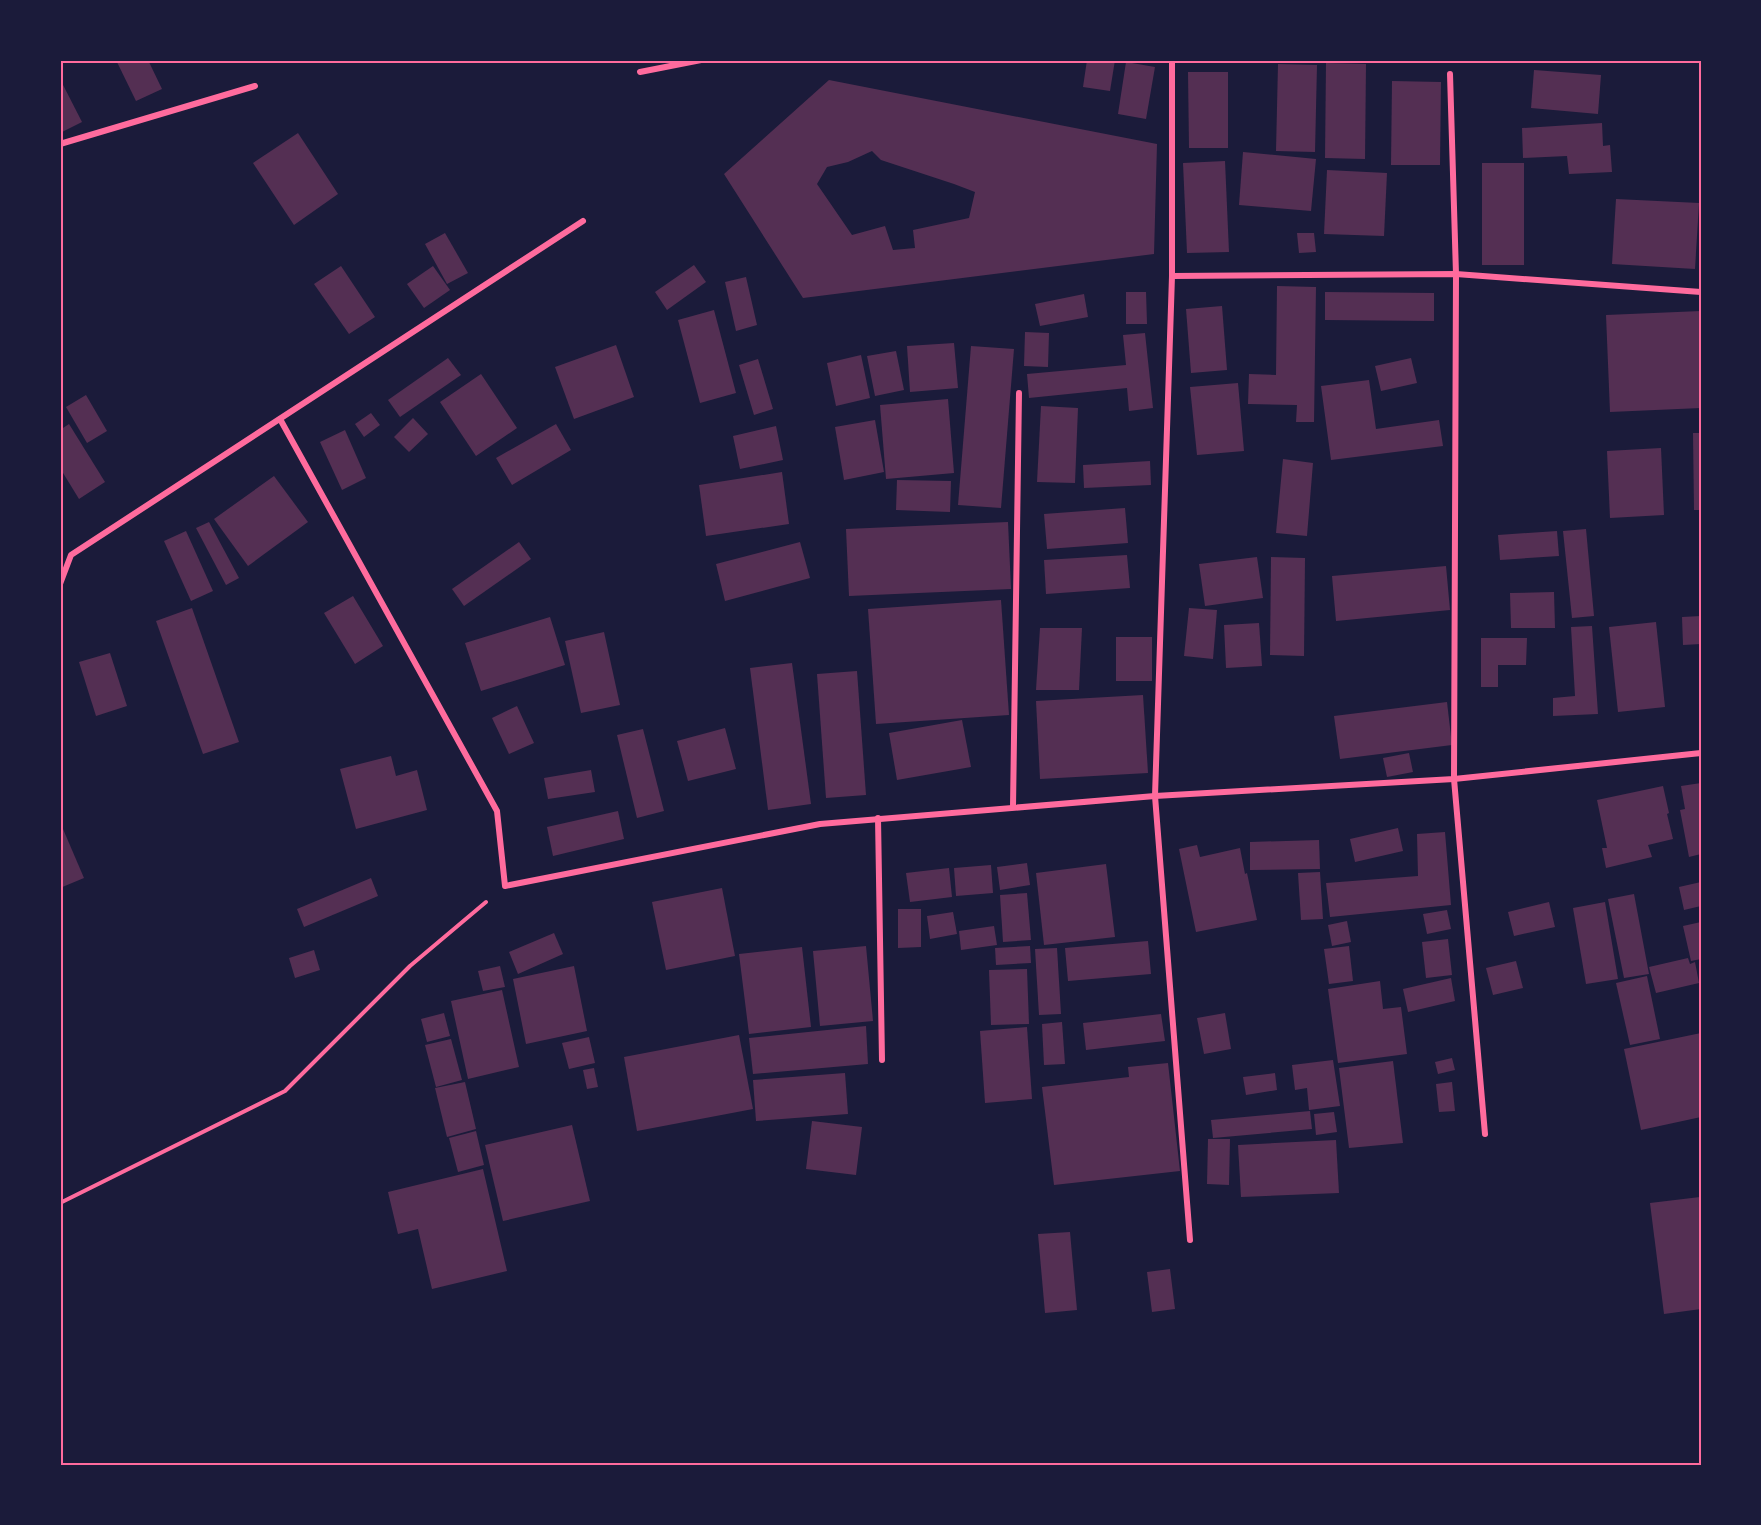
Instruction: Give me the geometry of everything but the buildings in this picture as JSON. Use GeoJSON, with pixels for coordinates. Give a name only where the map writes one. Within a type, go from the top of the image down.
{"type":"FeatureCollection","features":[{"type":"Feature","properties":{"kind":"street"},"geometry":{"type":"LineString","coordinates":[[640,72],[701,60]]}},
{"type":"Feature","properties":{"kind":"street"},"geometry":{"type":"LineString","coordinates":[[1173,60],[1172,276],[1155,796],[1190,1240]]}},
{"type":"Feature","properties":{"kind":"street"},"geometry":{"type":"LineString","coordinates":[[1450,74],[1456,274],[1454,779],[1485,1134]]}},
{"type":"Feature","properties":{"kind":"street"},"geometry":{"type":"LineString","coordinates":[[60,144],[255,86]]}},
{"type":"Feature","properties":{"kind":"street"},"geometry":{"type":"LineString","coordinates":[[60,584],[72,555],[583,221]]}},
{"type":"Feature","properties":{"kind":"street"},"geometry":{"type":"LineString","coordinates":[[1172,276],[1456,274],[1701,292]]}},
{"type":"Feature","properties":{"kind":"street"},"geometry":{"type":"LineString","coordinates":[[1013,807],[1019,393]]}},
{"type":"Feature","properties":{"kind":"street"},"geometry":{"type":"LineString","coordinates":[[280,419],[497,811],[505,886],[820,824],[1155,796],[1454,779],[1701,753]]}},
{"type":"Feature","properties":{"kind":"street"},"geometry":{"type":"LineString","coordinates":[[878,819],[882,1060]]}},
{"type":"Feature","properties":{"kind":"path"},"geometry":{"type":"LineString","coordinates":[[60,1203],[285,1091],[410,966],[505,886]]}}]}
